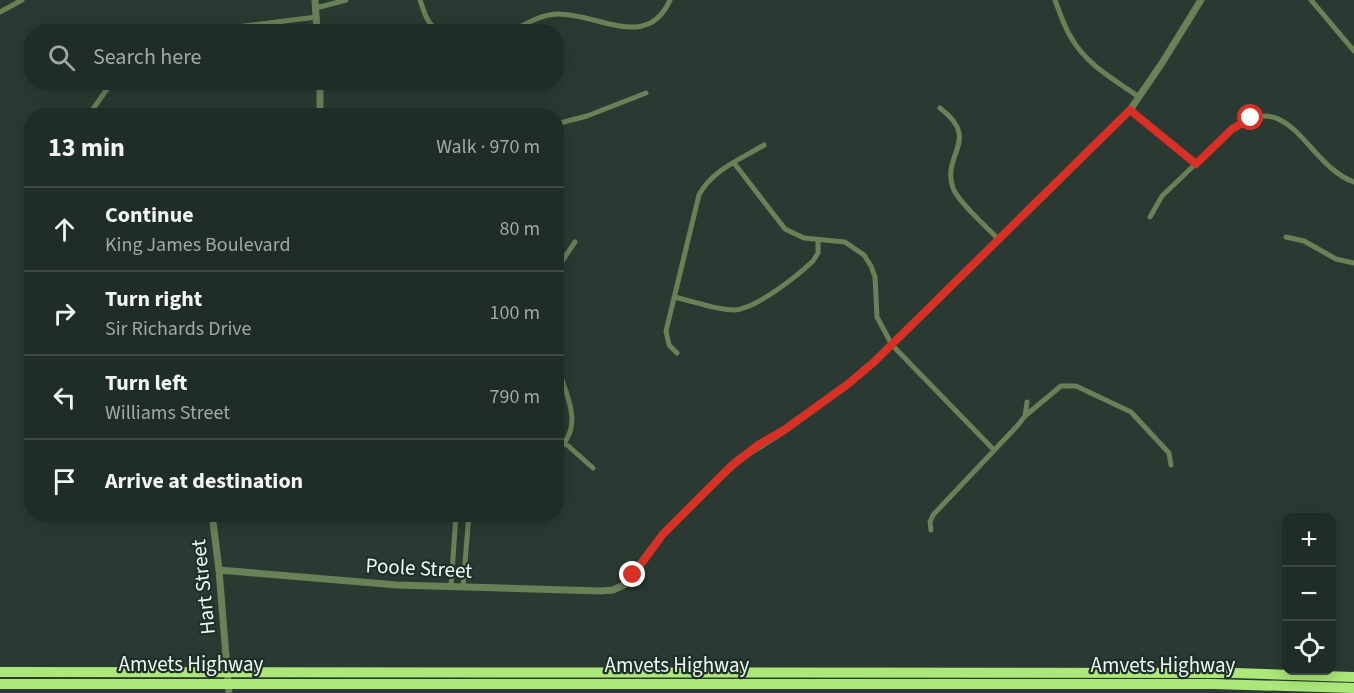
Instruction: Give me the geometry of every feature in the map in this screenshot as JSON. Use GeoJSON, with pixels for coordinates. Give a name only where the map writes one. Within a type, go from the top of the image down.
{"type":"FeatureCollection","features":[{"type":"Feature","properties":{"kind":"highway","name":"Amvets Highway"},"geometry":{"type":"LineString","coordinates":[[0,672],[1235,673],[1354,676]]}},
{"type":"Feature","properties":{"kind":"highway","name":"Amvets Highway"},"geometry":{"type":"LineString","coordinates":[[0,684],[1213,684],[1354,688]]}},
{"type":"Feature","properties":{"kind":"street"},"geometry":{"type":"LineString","coordinates":[[0,12],[22,0]]}},
{"type":"Feature","properties":{"kind":"street"},"geometry":{"type":"LineString","coordinates":[[317,24],[315,4],[346,0]]}},
{"type":"Feature","properties":{"kind":"street"},"geometry":{"type":"LineString","coordinates":[[420,0],[430,24]]}},
{"type":"Feature","properties":{"kind":"street"},"geometry":{"type":"LineString","coordinates":[[524,24],[535,18],[559,14],[625,27],[643,27],[663,12],[670,0]]}},
{"type":"Feature","properties":{"kind":"street"},"geometry":{"type":"LineString","coordinates":[[1055,0],[1067,31],[1084,56],[1139,97]]}},
{"type":"Feature","properties":{"kind":"street"},"geometry":{"type":"LineString","coordinates":[[892,345],[1130,110],[1201,0]]}},
{"type":"Feature","properties":{"kind":"street"},"geometry":{"type":"LineString","coordinates":[[1311,0],[1354,51]]}},
{"type":"Feature","properties":{"kind":"street"},"geometry":{"type":"LineString","coordinates":[[261,24],[317,17]]}},
{"type":"Feature","properties":{"kind":"street"},"geometry":{"type":"LineString","coordinates":[[94,108],[106,90]]}},
{"type":"Feature","properties":{"kind":"street"},"geometry":{"type":"LineString","coordinates":[[320,90],[320,108]]}},
{"type":"Feature","properties":{"kind":"street"},"geometry":{"type":"LineString","coordinates":[[564,122],[587,116],[646,93]]}},
{"type":"Feature","properties":{"kind":"street"},"geometry":{"type":"LineString","coordinates":[[940,108],[952,117],[959,129],[959,145],[952,168],[953,188],[999,240]]}},
{"type":"Feature","properties":{"kind":"street"},"geometry":{"type":"LineString","coordinates":[[1130,110],[1196,164]]}},
{"type":"Feature","properties":{"kind":"street"},"geometry":{"type":"LineString","coordinates":[[1150,218],[1162,196],[1237,125],[1251,118],[1265,116],[1286,122],[1329,168],[1341,177],[1354,182]]}},
{"type":"Feature","properties":{"kind":"street"},"geometry":{"type":"LineString","coordinates":[[677,353],[669,345],[666,335],[699,195],[710,179],[764,146]]}},
{"type":"Feature","properties":{"kind":"street"},"geometry":{"type":"LineString","coordinates":[[734,163],[784,230],[804,238],[836,240],[850,244],[860,251],[868,260],[875,277],[877,317],[892,345],[994,450]]}},
{"type":"Feature","properties":{"kind":"street"},"geometry":{"type":"LineString","coordinates":[[1286,237],[1304,241],[1336,259],[1354,263]]}},
{"type":"Feature","properties":{"kind":"street"},"geometry":{"type":"LineString","coordinates":[[674,297],[723,309],[748,307],[813,261],[818,253],[818,240]]}},
{"type":"Feature","properties":{"kind":"street"},"geometry":{"type":"LineString","coordinates":[[564,258],[574,242]]}},
{"type":"Feature","properties":{"kind":"street","name":"Poole Street"},"geometry":{"type":"LineString","coordinates":[[219,570],[397,585],[600,591],[618,589],[630,579],[663,534],[730,467],[758,445],[784,430],[848,384],[892,345]]}},
{"type":"Feature","properties":{"kind":"street"},"geometry":{"type":"LineString","coordinates":[[931,530],[930,522],[933,515],[1025,416],[1061,387],[1076,386],[1131,412],[1169,453],[1172,465]]}},
{"type":"Feature","properties":{"kind":"street"},"geometry":{"type":"LineString","coordinates":[[564,388],[573,416],[572,429],[565,443],[593,468]]}},
{"type":"Feature","properties":{"kind":"street"},"geometry":{"type":"LineString","coordinates":[[1025,416],[1027,402]]}},
{"type":"Feature","properties":{"kind":"street","name":"Hart Street"},"geometry":{"type":"LineString","coordinates":[[213,522],[229,693]]}},
{"type":"Feature","properties":{"kind":"street"},"geometry":{"type":"LineString","coordinates":[[451,587],[455,522]]}},
{"type":"Feature","properties":{"kind":"street"},"geometry":{"type":"LineString","coordinates":[[463,587],[468,522]]}},
{"type":"Feature","properties":{"kind":"route"},"geometry":{"type":"LineString","coordinates":[[633,575],[663,534],[721,475],[745,454],[784,430],[848,384],[874,362],[1130,110],[1196,164],[1232,129],[1251,118]]}}]}
